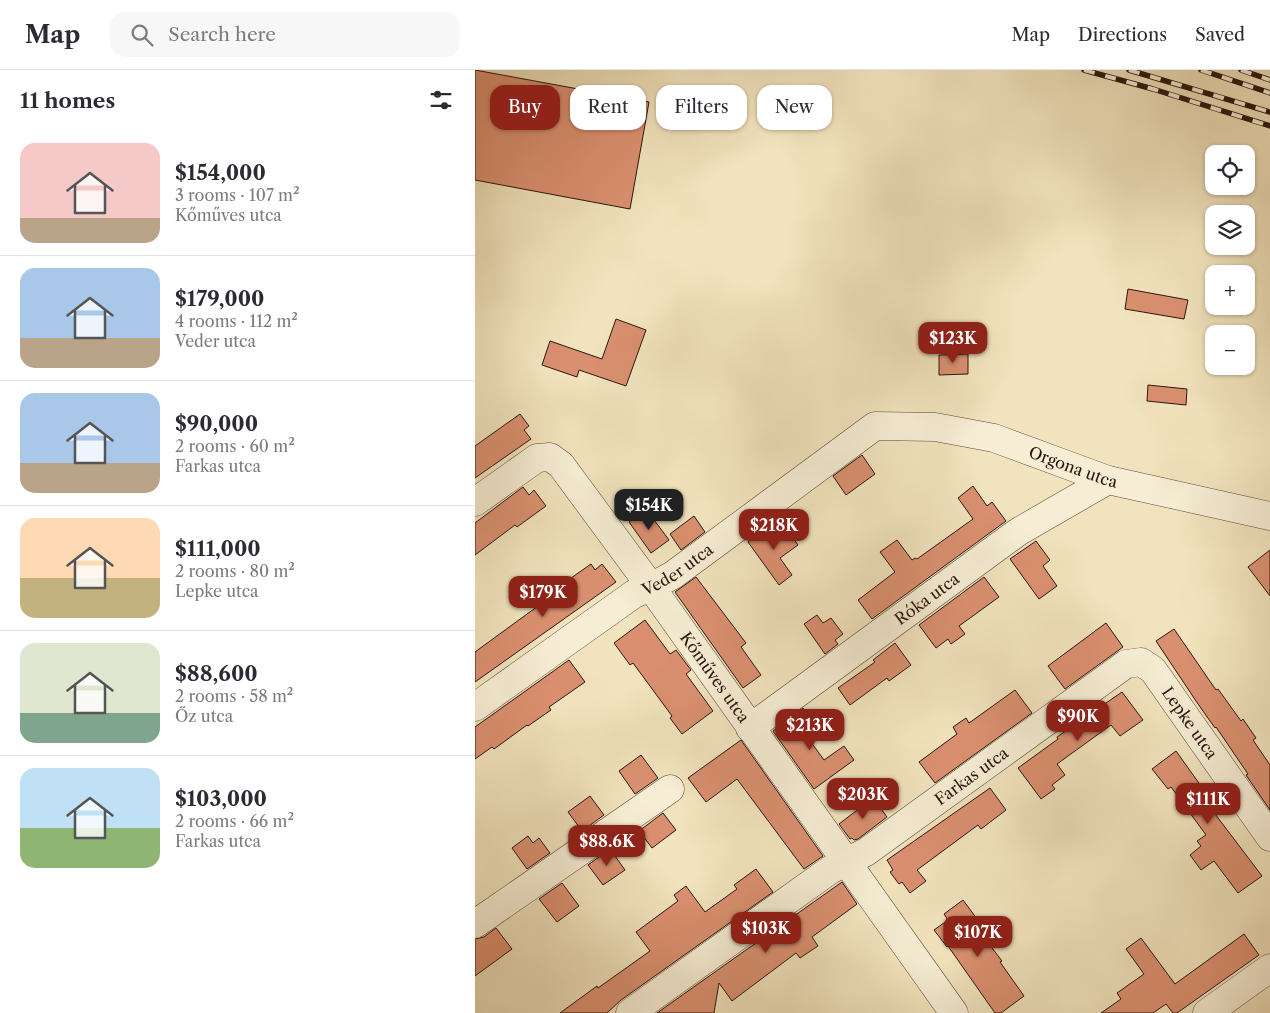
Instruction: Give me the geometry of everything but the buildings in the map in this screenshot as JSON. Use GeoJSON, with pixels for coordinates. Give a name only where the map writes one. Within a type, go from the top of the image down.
{"type":"FeatureCollection","features":[{"type":"Feature","properties":{"kind":"street","name":"Orgona utca"},"geometry":{"type":"LineString","coordinates":[[875,426],[935,427],[994,438],[1108,480],[1270,516]]}},
{"type":"Feature","properties":{"kind":"street","name":"Veder utca"},"geometry":{"type":"LineString","coordinates":[[475,707],[634,594],[651,587],[680,569],[875,426]]}},
{"type":"Feature","properties":{"kind":"street","name":"Kőműves utca"},"geometry":{"type":"LineString","coordinates":[[475,502],[537,458],[550,457],[561,465],[651,587],[954,1013]]}},
{"type":"Feature","properties":{"kind":"street","name":"Róka utca"},"geometry":{"type":"LineString","coordinates":[[750,728],[1019,532],[1108,480]]}},
{"type":"Feature","properties":{"kind":"street","name":"Lepke utca"},"geometry":{"type":"LineString","coordinates":[[1141,662],[1153,670],[1270,837]]}},
{"type":"Feature","properties":{"kind":"street","name":"Farkas utca"},"geometry":{"type":"LineString","coordinates":[[630,1013],[830,870],[867,852],[1126,664],[1141,662]]}},
{"type":"Feature","properties":{"kind":"street"},"geometry":{"type":"LineString","coordinates":[[475,924],[670,790]]}},
{"type":"Feature","properties":{"kind":"street"},"geometry":{"type":"LineString","coordinates":[[1207,1013],[1270,968]]}},
{"type":"Feature","properties":{"kind":"railway"},"geometry":{"type":"LineString","coordinates":[[1084,70],[1153,89],[1270,126]]}},
{"type":"Feature","properties":{"kind":"railway"},"geometry":{"type":"LineString","coordinates":[[1129,70],[1270,112]]}},
{"type":"Feature","properties":{"kind":"railway"},"geometry":{"type":"LineString","coordinates":[[1201,70],[1270,93]]}},
{"type":"Feature","properties":{"kind":"railway"},"geometry":{"type":"LineString","coordinates":[[1241,70],[1270,80]]}}]}
